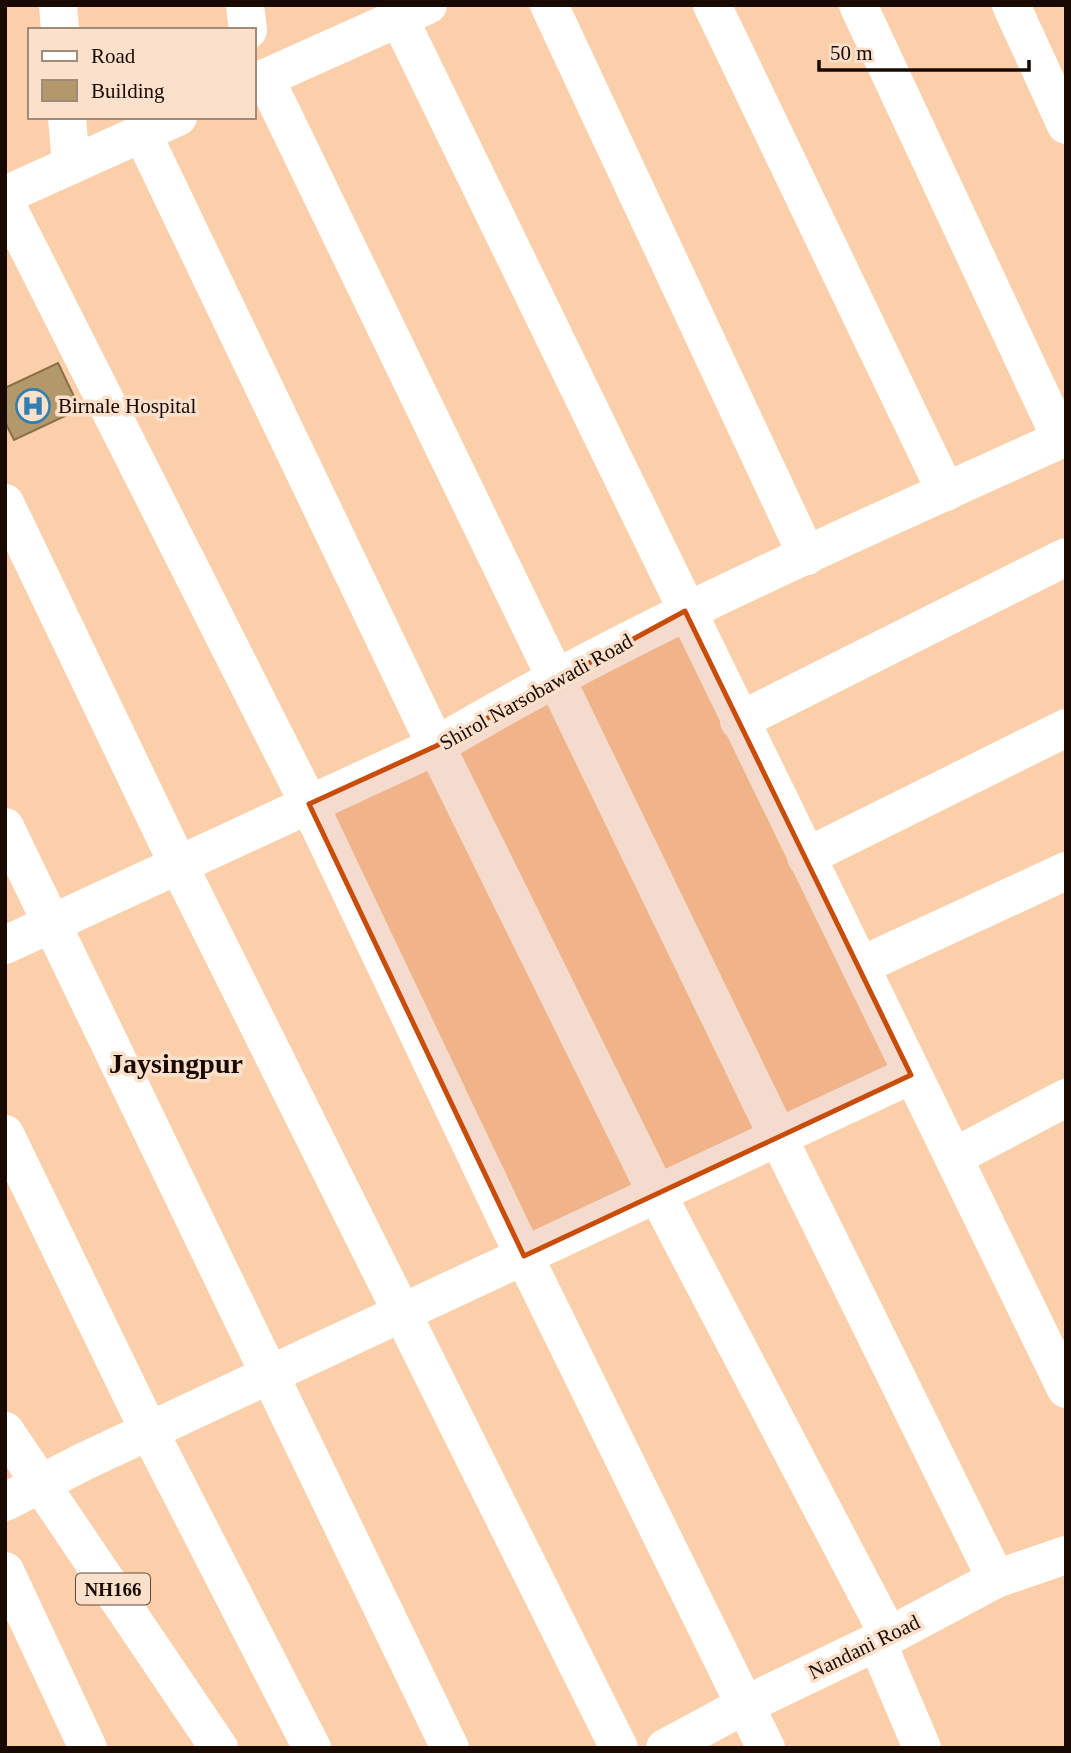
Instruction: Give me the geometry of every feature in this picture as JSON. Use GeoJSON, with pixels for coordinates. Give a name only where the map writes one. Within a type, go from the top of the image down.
{"type":"FeatureCollection","features":[{"type":"Feature","properties":{"kind":"main road"},"geometry":{"type":"LineString","coordinates":[[58,5],[60,28]]}},
{"type":"Feature","properties":{"kind":"main road"},"geometry":{"type":"LineString","coordinates":[[245,5],[248,28]]}},
{"type":"Feature","properties":{"kind":"main road"},"geometry":{"type":"LineString","coordinates":[[549,5],[807,556]]}},
{"type":"Feature","properties":{"kind":"main road"},"geometry":{"type":"LineString","coordinates":[[712,5],[946,492]]}},
{"type":"Feature","properties":{"kind":"main road"},"geometry":{"type":"LineString","coordinates":[[858,5],[1063,438]]}},
{"type":"Feature","properties":{"kind":"main road"},"geometry":{"type":"LineString","coordinates":[[1011,5],[1066,125]]}},
{"type":"Feature","properties":{"kind":"main road"},"geometry":{"type":"LineString","coordinates":[[996,1579],[259,81],[414,12],[685,611],[1066,1389]]}},
{"type":"Feature","properties":{"kind":"main road"},"geometry":{"type":"LineString","coordinates":[[67,119],[71,165]]}},
{"type":"Feature","properties":{"kind":"main road"},"geometry":{"type":"LineString","coordinates":[[5,195],[174,119]]}},
{"type":"Feature","properties":{"kind":"main road"},"geometry":{"type":"LineString","coordinates":[[142,133],[436,746],[657,1194],[883,1639],[922,1748]]}},
{"type":"Feature","properties":{"kind":"main road"},"geometry":{"type":"LineString","coordinates":[[5,202],[309,804],[524,1256],[766,1748]]}},
{"type":"Feature","properties":{"kind":"main road","name":"Shirol Narsobawadi Road"},"geometry":{"type":"LineString","coordinates":[[5,945],[436,746],[555,679],[685,611],[1063,438]]}},
{"type":"Feature","properties":{"kind":"main road"},"geometry":{"type":"LineString","coordinates":[[5,503],[178,864],[619,1748]]}},
{"type":"Feature","properties":{"kind":"main road"},"geometry":{"type":"LineString","coordinates":[[739,721],[1066,557]]}},
{"type":"Feature","properties":{"kind":"main road"},"geometry":{"type":"LineString","coordinates":[[806,856],[1066,728]]}},
{"type":"Feature","properties":{"kind":"main road"},"geometry":{"type":"LineString","coordinates":[[5,827],[450,1748]]}},
{"type":"Feature","properties":{"kind":"main road"},"geometry":{"type":"LineString","coordinates":[[860,966],[1066,871]]}},
{"type":"Feature","properties":{"kind":"main road"},"geometry":{"type":"LineString","coordinates":[[5,1502],[149,1431],[911,1075]]}},
{"type":"Feature","properties":{"kind":"main road"},"geometry":{"type":"LineString","coordinates":[[954,1157],[1066,1098]]}},
{"type":"Feature","properties":{"kind":"main road"},"geometry":{"type":"LineString","coordinates":[[5,1134],[149,1431],[312,1748]]}},
{"type":"Feature","properties":{"kind":"main road","name":"NH166"},"geometry":{"type":"LineString","coordinates":[[5,1431],[219,1748]]}},
{"type":"Feature","properties":{"kind":"main road","name":"Nandani Road"},"geometry":{"type":"LineString","coordinates":[[665,1748],[996,1579],[1066,1555]]}},
{"type":"Feature","properties":{"kind":"main road"},"geometry":{"type":"LineString","coordinates":[[5,1571],[88,1748]]}},
{"type":"Feature","properties":{"kind":"highlighted area"},"geometry":{"type":"Polygon","coordinates":[[[685,611],[911,1075],[524,1256],[309,804],[436,746],[685,611]]]}},
{"type":"Feature","properties":{"kind":"building"},"geometry":{"type":"Polygon","coordinates":[[[58,363],[80,409],[14,440],[5,422],[5,388],[58,363]]]}},
{"type":"Feature","properties":{"kind":"place","name":"Birnale Hospital"},"geometry":{"type":"Point","coordinates":[33,406]}},
{"type":"Feature","properties":{"kind":"district","name":"Jaysingpur"},"geometry":{"type":"Point","coordinates":[176,1063]}}]}
